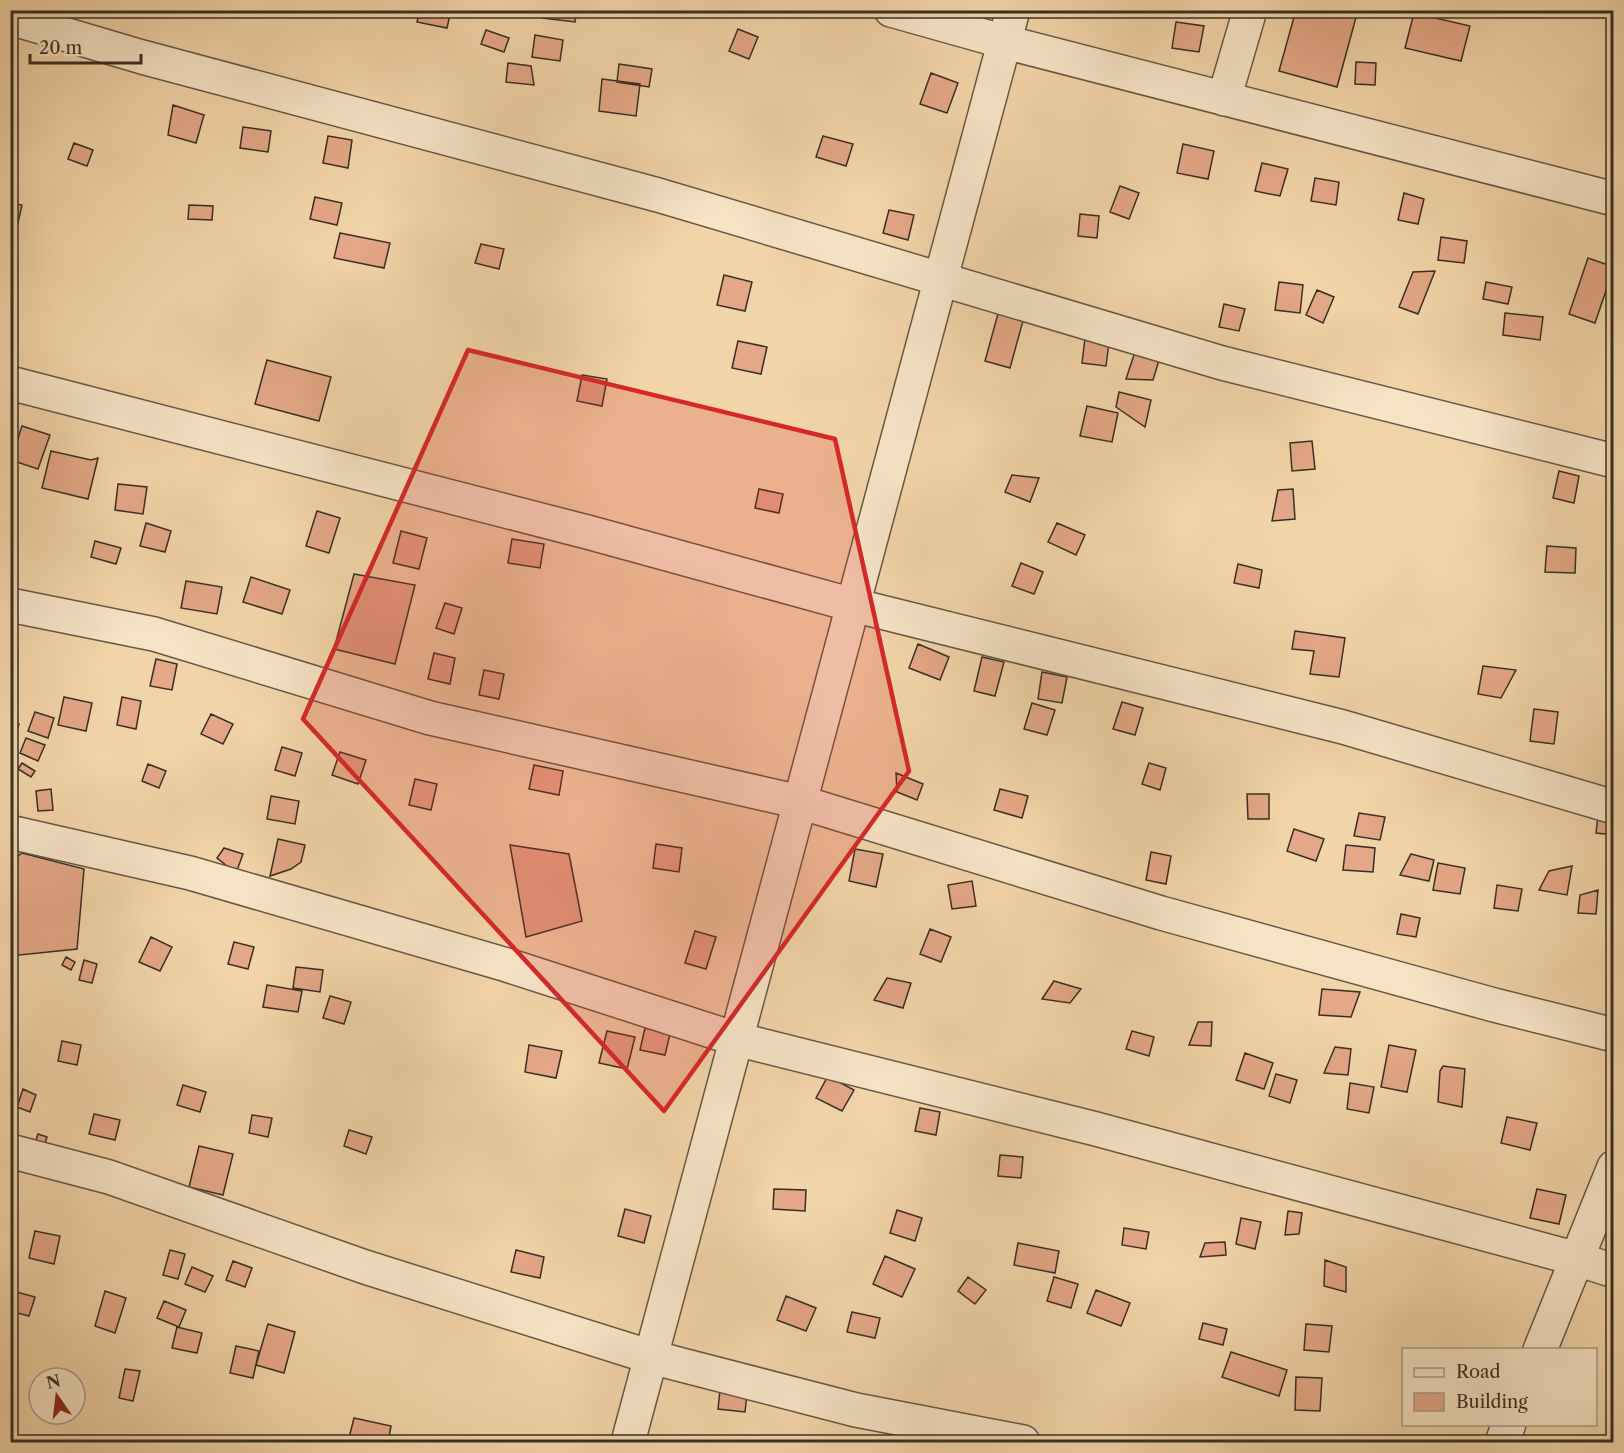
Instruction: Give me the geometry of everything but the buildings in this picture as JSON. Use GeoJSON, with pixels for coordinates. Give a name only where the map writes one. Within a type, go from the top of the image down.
{"type":"FeatureCollection","features":[{"type":"Feature","properties":{"kind":"street"},"geometry":{"type":"LineString","coordinates":[[891,10],[1005,42],[1614,199]]}},
{"type":"Feature","properties":{"kind":"street"},"geometry":{"type":"LineString","coordinates":[[628,1443],[1013,10]]}},
{"type":"Feature","properties":{"kind":"street"},"geometry":{"type":"LineString","coordinates":[[1224,99],[1250,10]]}},
{"type":"Feature","properties":{"kind":"street"},"geometry":{"type":"LineString","coordinates":[[10,18],[154,60],[658,195],[1222,363],[1614,462]]}},
{"type":"Feature","properties":{"kind":"street"},"geometry":{"type":"LineString","coordinates":[[10,383],[591,533],[853,605],[1343,727],[1614,807]]}},
{"type":"Feature","properties":{"kind":"street"},"geometry":{"type":"LineString","coordinates":[[10,605],[154,634],[430,718],[800,802],[1173,916],[1494,1005],[1614,1035]]}},
{"type":"Feature","properties":{"kind":"street"},"geometry":{"type":"LineString","coordinates":[[10,832],[190,873],[507,965],[736,1039],[1096,1129],[1614,1271]]}},
{"type":"Feature","properties":{"kind":"street"},"geometry":{"type":"LineString","coordinates":[[10,1151],[109,1178],[364,1267],[651,1357],[856,1410],[1023,1443]]}},
{"type":"Feature","properties":{"kind":"street"},"geometry":{"type":"LineString","coordinates":[[1541,1348],[1614,1167]]}},
{"type":"Feature","properties":{"kind":"street"},"geometry":{"type":"LineString","coordinates":[[1502,1443],[1509,1426]]}},
{"type":"Feature","properties":{"kind":"highlighted area"},"geometry":{"type":"Polygon","coordinates":[[[468,350],[835,439],[909,771],[664,1111],[303,719],[468,350]]]}}]}
